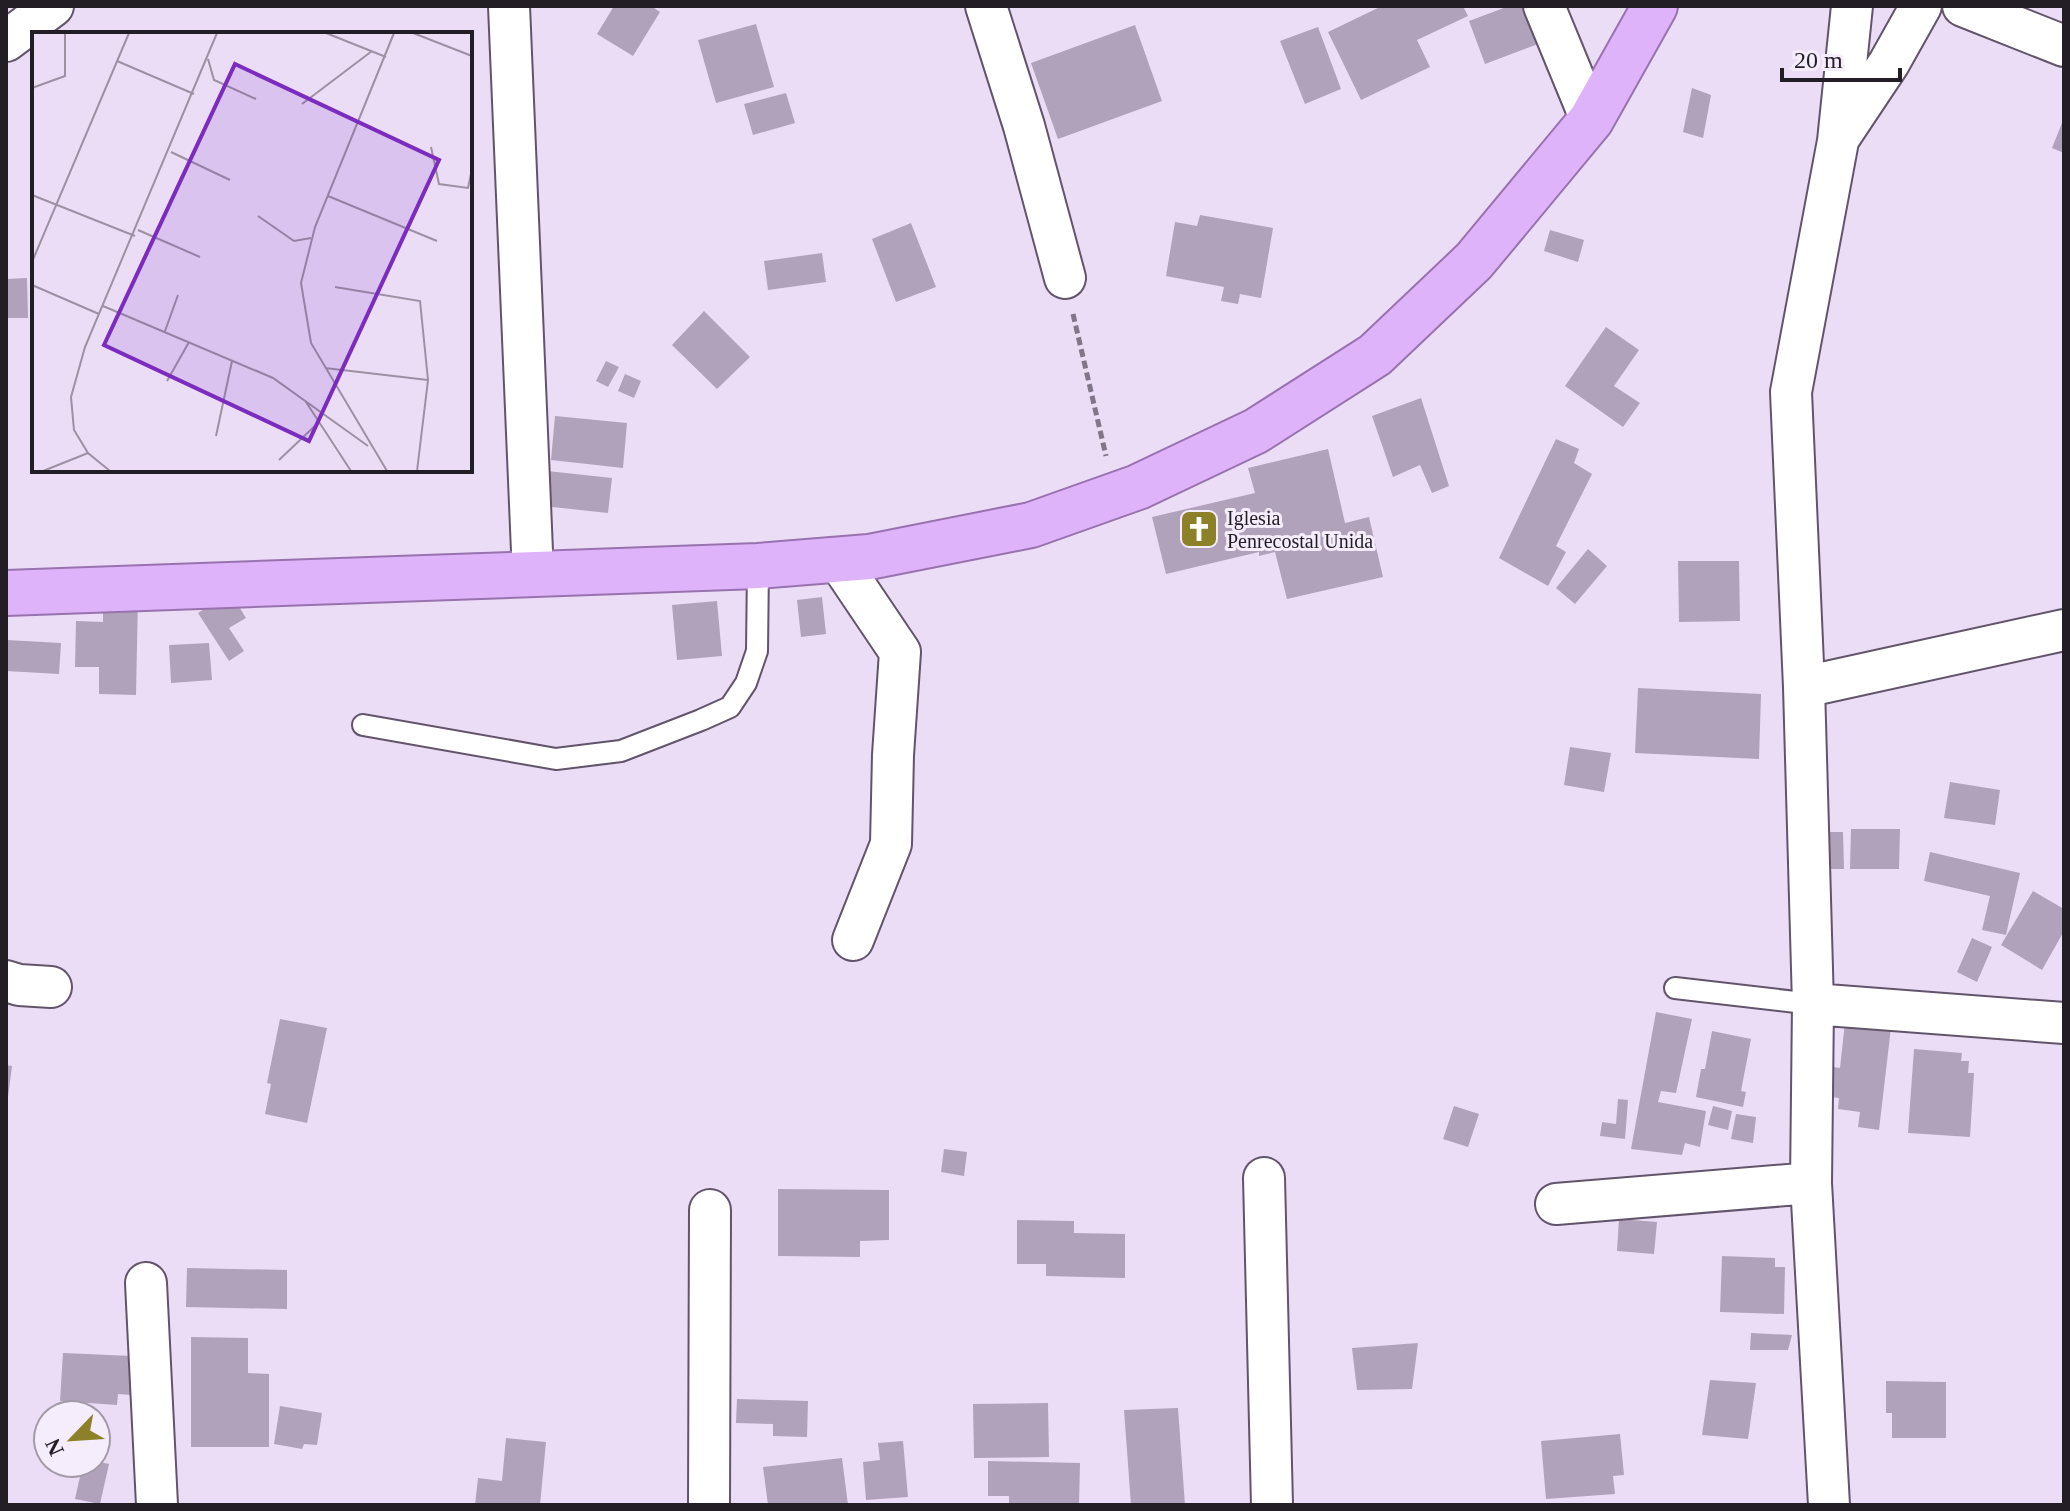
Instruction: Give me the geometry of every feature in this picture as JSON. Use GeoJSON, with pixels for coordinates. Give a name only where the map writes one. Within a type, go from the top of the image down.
{"type":"FeatureCollection","features":[{"type":"Feature","properties":{"kind":"highway"},"geometry":{"type":"LineString","coordinates":[[6,593],[533,575],[838,560],[869,557],[1031,525],[1138,487],[1256,431],[1375,355],[1474,261],[1591,120],[1655,6]]}},
{"type":"Feature","properties":{"kind":"street"},"geometry":{"type":"LineString","coordinates":[[6,41],[53,6]]}},
{"type":"Feature","properties":{"kind":"street"},"geometry":{"type":"LineString","coordinates":[[509,6],[533,575]]}},
{"type":"Feature","properties":{"kind":"street"},"geometry":{"type":"LineString","coordinates":[[986,6],[1024,126],[1065,278]]}},
{"type":"Feature","properties":{"kind":"street"},"geometry":{"type":"LineString","coordinates":[[1544,6],[1591,120]]}},
{"type":"Feature","properties":{"kind":"street"},"geometry":{"type":"LineString","coordinates":[[1829,1505],[1811,1183],[1813,1004],[1791,392],[1838,141],[1852,6]]}},
{"type":"Feature","properties":{"kind":"street"},"geometry":{"type":"LineString","coordinates":[[1838,141],[1889,63],[1921,6]]}},
{"type":"Feature","properties":{"kind":"street"},"geometry":{"type":"LineString","coordinates":[[1963,6],[2064,46]]}},
{"type":"Feature","properties":{"kind":"street"},"geometry":{"type":"LineString","coordinates":[[838,560],[900,652],[891,844],[853,940]]}},
{"type":"Feature","properties":{"kind":"street"},"geometry":{"type":"LineString","coordinates":[[1804,687],[2064,630]]}},
{"type":"Feature","properties":{"kind":"street"},"geometry":{"type":"LineString","coordinates":[[6,981],[51,987]]}},
{"type":"Feature","properties":{"kind":"street"},"geometry":{"type":"LineString","coordinates":[[1813,1004],[2064,1023]]}},
{"type":"Feature","properties":{"kind":"street"},"geometry":{"type":"LineString","coordinates":[[1264,1178],[1272,1505]]}},
{"type":"Feature","properties":{"kind":"street"},"geometry":{"type":"LineString","coordinates":[[1556,1204],[1811,1183]]}},
{"type":"Feature","properties":{"kind":"street"},"geometry":{"type":"LineString","coordinates":[[709,1505],[710,1210]]}},
{"type":"Feature","properties":{"kind":"street"},"geometry":{"type":"LineString","coordinates":[[146,1283],[157,1505]]}},
{"type":"Feature","properties":{"kind":"lane"},"geometry":{"type":"LineString","coordinates":[[363,725],[556,759],[621,751],[701,720],[730,707],[746,683],[757,651],[758,566]]}},
{"type":"Feature","properties":{"kind":"lane"},"geometry":{"type":"LineString","coordinates":[[1675,988],[1813,1004]]}},
{"type":"Feature","properties":{"kind":"path"},"geometry":{"type":"LineString","coordinates":[[1065,278],[1115,495]]}},
{"type":"Feature","properties":{"kind":"building"},"geometry":{"type":"Polygon","coordinates":[[[614,6],[651,6],[660,12],[633,56],[597,34],[614,6]]]}},
{"type":"Feature","properties":{"kind":"building"},"geometry":{"type":"Polygon","coordinates":[[[1382,6],[1463,6],[1468,16],[1417,40],[1430,67],[1361,100],[1328,32],[1382,6]]]}},
{"type":"Feature","properties":{"kind":"building"},"geometry":{"type":"Polygon","coordinates":[[[1509,6],[1524,6],[1538,44],[1485,64],[1469,21],[1509,6]]]}},
{"type":"Feature","properties":{"kind":"building"},"geometry":{"type":"Polygon","coordinates":[[[756,24],[774,87],[716,103],[698,40],[756,24]]]}},
{"type":"Feature","properties":{"kind":"building"},"geometry":{"type":"Polygon","coordinates":[[[1135,25],[1162,101],[1058,139],[1031,63],[1135,25]]]}},
{"type":"Feature","properties":{"kind":"building"},"geometry":{"type":"Polygon","coordinates":[[[1318,27],[1341,89],[1305,104],[1280,41],[1318,27]]]}},
{"type":"Feature","properties":{"kind":"building"},"geometry":{"type":"Polygon","coordinates":[[[1692,88],[1711,95],[1703,138],[1683,132],[1692,88]]]}},
{"type":"Feature","properties":{"kind":"building"},"geometry":{"type":"Polygon","coordinates":[[[786,93],[795,123],[753,135],[744,104],[786,93]]]}},
{"type":"Feature","properties":{"kind":"building"},"geometry":{"type":"Polygon","coordinates":[[[2064,118],[2064,153],[2052,148],[2064,118]]]}},
{"type":"Feature","properties":{"kind":"building"},"geometry":{"type":"Polygon","coordinates":[[[1200,215],[1273,228],[1261,298],[1240,294],[1238,304],[1221,301],[1224,287],[1166,276],[1175,222],[1197,226],[1200,215]]]}},
{"type":"Feature","properties":{"kind":"building"},"geometry":{"type":"Polygon","coordinates":[[[911,223],[936,287],[896,302],[872,239],[911,223]]]}},
{"type":"Feature","properties":{"kind":"building"},"geometry":{"type":"Polygon","coordinates":[[[1550,230],[1584,240],[1578,262],[1544,251],[1550,230]]]}},
{"type":"Feature","properties":{"kind":"building"},"geometry":{"type":"Polygon","coordinates":[[[822,253],[826,282],[768,290],[764,261],[822,253]]]}},
{"type":"Feature","properties":{"kind":"building"},"geometry":{"type":"Polygon","coordinates":[[[27,278],[28,318],[6,318],[6,279],[27,278]]]}},
{"type":"Feature","properties":{"kind":"building"},"geometry":{"type":"Polygon","coordinates":[[[704,311],[750,357],[717,389],[672,345],[704,311]]]}},
{"type":"Feature","properties":{"kind":"building"},"geometry":{"type":"Polygon","coordinates":[[[1606,327],[1639,350],[1614,386],[1640,403],[1623,427],[1565,386],[1606,327]]]}},
{"type":"Feature","properties":{"kind":"building"},"geometry":{"type":"Polygon","coordinates":[[[606,361],[619,367],[608,387],[596,381],[606,361]]]}},
{"type":"Feature","properties":{"kind":"building"},"geometry":{"type":"Polygon","coordinates":[[[625,374],[641,381],[634,398],[618,391],[625,374]]]}},
{"type":"Feature","properties":{"kind":"building"},"geometry":{"type":"Polygon","coordinates":[[[1421,398],[1449,486],[1432,493],[1420,465],[1393,477],[1372,416],[1421,398]]]}},
{"type":"Feature","properties":{"kind":"building"},"geometry":{"type":"Polygon","coordinates":[[[555,416],[627,423],[623,468],[551,460],[555,416]]]}},
{"type":"Feature","properties":{"kind":"building"},"geometry":{"type":"Polygon","coordinates":[[[1556,439],[1579,449],[1574,463],[1592,474],[1556,546],[1566,552],[1548,586],[1499,558],[1556,439]]]}},
{"type":"Feature","properties":{"kind":"building"},"geometry":{"type":"Polygon","coordinates":[[[1328,449],[1345,523],[1369,517],[1383,577],[1287,599],[1275,552],[1259,556],[1259,552],[1166,574],[1152,517],[1255,493],[1248,468],[1328,449]]]}},
{"type":"Feature","properties":{"kind":"building"},"geometry":{"type":"Polygon","coordinates":[[[538,470],[612,478],[608,513],[534,505],[538,470]]]}},
{"type":"Feature","properties":{"kind":"building"},"geometry":{"type":"Polygon","coordinates":[[[1588,549],[1607,566],[1575,604],[1556,588],[1588,549]]]}},
{"type":"Feature","properties":{"kind":"building"},"geometry":{"type":"Polygon","coordinates":[[[1678,561],[1739,561],[1740,621],[1679,622],[1678,561]]]}},
{"type":"Feature","properties":{"kind":"building"},"geometry":{"type":"Polygon","coordinates":[[[230,592],[246,618],[229,628],[244,651],[229,661],[198,613],[230,592]]]}},
{"type":"Feature","properties":{"kind":"building"},"geometry":{"type":"Polygon","coordinates":[[[103,597],[138,597],[136,695],[99,694],[99,667],[75,667],[76,621],[103,622],[103,597]]]}},
{"type":"Feature","properties":{"kind":"building"},"geometry":{"type":"Polygon","coordinates":[[[822,597],[826,634],[801,637],[797,600],[822,597]]]}},
{"type":"Feature","properties":{"kind":"building"},"geometry":{"type":"Polygon","coordinates":[[[717,601],[722,656],[677,660],[672,605],[717,601]]]}},
{"type":"Feature","properties":{"kind":"building"},"geometry":{"type":"Polygon","coordinates":[[[7,640],[61,643],[59,674],[6,671],[7,640]]]}},
{"type":"Feature","properties":{"kind":"building"},"geometry":{"type":"Polygon","coordinates":[[[209,643],[212,680],[171,683],[169,645],[209,643]]]}},
{"type":"Feature","properties":{"kind":"building"},"geometry":{"type":"Polygon","coordinates":[[[1638,688],[1761,694],[1759,759],[1635,753],[1638,688]]]}},
{"type":"Feature","properties":{"kind":"building"},"geometry":{"type":"Polygon","coordinates":[[[1570,747],[1611,753],[1604,792],[1564,785],[1570,747]]]}},
{"type":"Feature","properties":{"kind":"building"},"geometry":{"type":"Polygon","coordinates":[[[1950,782],[2000,790],[1995,825],[1944,818],[1950,782]]]}},
{"type":"Feature","properties":{"kind":"building"},"geometry":{"type":"Polygon","coordinates":[[[1851,829],[1900,829],[1899,869],[1850,869],[1851,829]]]}},
{"type":"Feature","properties":{"kind":"building"},"geometry":{"type":"Polygon","coordinates":[[[1820,832],[1843,832],[1844,869],[1821,869],[1820,832]]]}},
{"type":"Feature","properties":{"kind":"building"},"geometry":{"type":"Polygon","coordinates":[[[1930,852],[2020,873],[2006,935],[1982,930],[1990,896],[1924,881],[1930,852]]]}},
{"type":"Feature","properties":{"kind":"building"},"geometry":{"type":"Polygon","coordinates":[[[2033,891],[2064,909],[2064,931],[2042,970],[2001,945],[2033,891]]]}},
{"type":"Feature","properties":{"kind":"building"},"geometry":{"type":"Polygon","coordinates":[[[1972,938],[1992,947],[1977,982],[1957,972],[1972,938]]]}},
{"type":"Feature","properties":{"kind":"building"},"geometry":{"type":"Polygon","coordinates":[[[1656,1012],[1692,1019],[1676,1093],[1661,1091],[1658,1102],[1706,1111],[1700,1147],[1685,1143],[1682,1155],[1631,1149],[1656,1012]]]}},
{"type":"Feature","properties":{"kind":"building"},"geometry":{"type":"Polygon","coordinates":[[[1846,1013],[1892,1019],[1879,1130],[1858,1127],[1860,1112],[1838,1109],[1839,1098],[1824,1096],[1827,1066],[1840,1068],[1846,1013]]]}},
{"type":"Feature","properties":{"kind":"building"},"geometry":{"type":"Polygon","coordinates":[[[280,1019],[327,1028],[307,1123],[265,1114],[271,1084],[267,1083],[280,1019]]]}},
{"type":"Feature","properties":{"kind":"building"},"geometry":{"type":"Polygon","coordinates":[[[1712,1031],[1751,1039],[1741,1091],[1746,1092],[1743,1107],[1696,1097],[1712,1031]]]}},
{"type":"Feature","properties":{"kind":"building"},"geometry":{"type":"Polygon","coordinates":[[[1914,1049],[1962,1053],[1961,1061],[1969,1061],[1968,1073],[1974,1073],[1970,1137],[1908,1133],[1914,1049]]]}},
{"type":"Feature","properties":{"kind":"building"},"geometry":{"type":"Polygon","coordinates":[[[6,1065],[12,1066],[8,1097],[6,1097],[6,1065]]]}},
{"type":"Feature","properties":{"kind":"building"},"geometry":{"type":"Polygon","coordinates":[[[1618,1099],[1628,1100],[1625,1139],[1600,1136],[1602,1122],[1616,1124],[1618,1099]]]}},
{"type":"Feature","properties":{"kind":"building"},"geometry":{"type":"Polygon","coordinates":[[[1454,1106],[1479,1114],[1468,1147],[1443,1139],[1454,1106]]]}},
{"type":"Feature","properties":{"kind":"building"},"geometry":{"type":"Polygon","coordinates":[[[1713,1106],[1732,1111],[1728,1130],[1708,1125],[1713,1106]]]}},
{"type":"Feature","properties":{"kind":"building"},"geometry":{"type":"Polygon","coordinates":[[[1736,1114],[1756,1117],[1753,1143],[1731,1139],[1736,1114]]]}},
{"type":"Feature","properties":{"kind":"building"},"geometry":{"type":"Polygon","coordinates":[[[944,1149],[967,1152],[964,1176],[941,1172],[944,1149]]]}},
{"type":"Feature","properties":{"kind":"building"},"geometry":{"type":"Polygon","coordinates":[[[778,1189],[889,1190],[889,1240],[860,1241],[860,1257],[778,1256],[778,1189]]]}},
{"type":"Feature","properties":{"kind":"building"},"geometry":{"type":"Polygon","coordinates":[[[1619,1219],[1657,1222],[1654,1254],[1617,1251],[1619,1219]]]}},
{"type":"Feature","properties":{"kind":"building"},"geometry":{"type":"Polygon","coordinates":[[[1017,1220],[1074,1221],[1074,1233],[1125,1234],[1125,1278],[1046,1276],[1046,1264],[1017,1264],[1017,1220]]]}},
{"type":"Feature","properties":{"kind":"building"},"geometry":{"type":"Polygon","coordinates":[[[1722,1256],[1775,1258],[1775,1267],[1785,1267],[1784,1314],[1720,1312],[1722,1256]]]}},
{"type":"Feature","properties":{"kind":"building"},"geometry":{"type":"Polygon","coordinates":[[[187,1268],[287,1270],[287,1309],[186,1307],[187,1268]]]}},
{"type":"Feature","properties":{"kind":"building"},"geometry":{"type":"Polygon","coordinates":[[[1751,1333],[1792,1335],[1788,1350],[1750,1350],[1751,1333]]]}},
{"type":"Feature","properties":{"kind":"building"},"geometry":{"type":"Polygon","coordinates":[[[191,1337],[248,1338],[248,1373],[269,1374],[269,1447],[191,1447],[191,1337]]]}},
{"type":"Feature","properties":{"kind":"building"},"geometry":{"type":"Polygon","coordinates":[[[1418,1343],[1412,1389],[1357,1390],[1352,1348],[1418,1343]]]}},
{"type":"Feature","properties":{"kind":"building"},"geometry":{"type":"Polygon","coordinates":[[[63,1353],[132,1356],[131,1395],[118,1394],[117,1405],[112,1405],[112,1399],[60,1399],[63,1353]]]}},
{"type":"Feature","properties":{"kind":"building"},"geometry":{"type":"Polygon","coordinates":[[[1710,1380],[1756,1383],[1748,1439],[1702,1435],[1710,1380]]]}},
{"type":"Feature","properties":{"kind":"building"},"geometry":{"type":"Polygon","coordinates":[[[1886,1381],[1946,1382],[1946,1438],[1892,1438],[1892,1413],[1886,1413],[1886,1381]]]}},
{"type":"Feature","properties":{"kind":"building"},"geometry":{"type":"Polygon","coordinates":[[[737,1399],[808,1401],[807,1437],[773,1436],[773,1424],[736,1423],[737,1399]]]}},
{"type":"Feature","properties":{"kind":"building"},"geometry":{"type":"Polygon","coordinates":[[[1048,1403],[1049,1457],[974,1458],[973,1404],[1048,1403]]]}},
{"type":"Feature","properties":{"kind":"building"},"geometry":{"type":"Polygon","coordinates":[[[280,1406],[322,1413],[317,1445],[304,1444],[302,1449],[274,1444],[280,1406]]]}},
{"type":"Feature","properties":{"kind":"building"},"geometry":{"type":"Polygon","coordinates":[[[1178,1408],[1185,1505],[1131,1505],[1124,1410],[1178,1408]]]}},
{"type":"Feature","properties":{"kind":"building"},"geometry":{"type":"Polygon","coordinates":[[[1620,1434],[1624,1475],[1613,1476],[1615,1494],[1546,1499],[1541,1441],[1620,1434]]]}},
{"type":"Feature","properties":{"kind":"building"},"geometry":{"type":"Polygon","coordinates":[[[506,1438],[546,1442],[540,1505],[475,1505],[478,1478],[502,1481],[506,1438]]]}},
{"type":"Feature","properties":{"kind":"building"},"geometry":{"type":"Polygon","coordinates":[[[903,1441],[908,1497],[866,1500],[863,1462],[880,1460],[878,1443],[903,1441]]]}},
{"type":"Feature","properties":{"kind":"building"},"geometry":{"type":"Polygon","coordinates":[[[842,1458],[848,1505],[768,1505],[763,1467],[842,1458]]]}},
{"type":"Feature","properties":{"kind":"building"},"geometry":{"type":"Polygon","coordinates":[[[988,1461],[1080,1463],[1079,1505],[1009,1505],[1009,1496],[988,1496],[988,1461]]]}},
{"type":"Feature","properties":{"kind":"building"},"geometry":{"type":"Polygon","coordinates":[[[79,1479],[106,1479],[100,1504],[75,1499],[79,1479]]]}},
{"type":"Feature","properties":{"kind":"place","name":"Iglesia Penrecostal Unida"},"geometry":{"type":"Point","coordinates":[1199,529]}}]}
